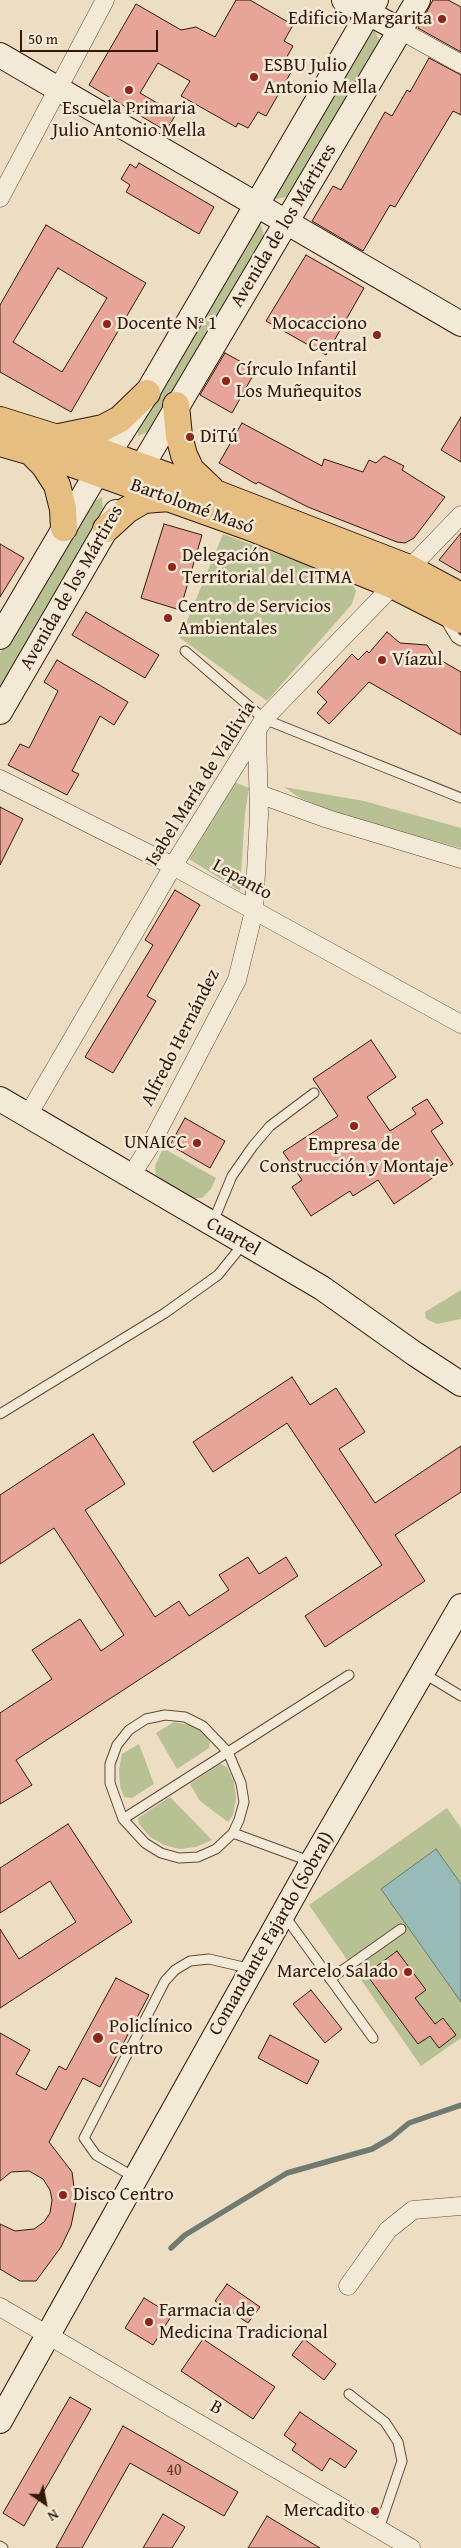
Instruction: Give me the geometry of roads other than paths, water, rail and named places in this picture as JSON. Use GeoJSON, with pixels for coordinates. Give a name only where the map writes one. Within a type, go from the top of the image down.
{"type":"FeatureCollection","features":[{"type":"Feature","properties":{"kind":"main road"},"geometry":{"type":"LineString","coordinates":[[344,0],[372,7],[400,30]]}},
{"type":"Feature","properties":{"kind":"main road","name":"Avenida de los Mártires"},"geometry":{"type":"LineString","coordinates":[[0,712],[176,405],[418,0]]}},
{"type":"Feature","properties":{"kind":"main road","name":"Avenida de los Mártires"},"geometry":{"type":"LineString","coordinates":[[0,637],[102,463],[147,393],[372,7]]}},
{"type":"Feature","properties":{"kind":"main road"},"geometry":{"type":"LineString","coordinates":[[0,55],[461,324]]}},
{"type":"Feature","properties":{"kind":"main road"},"geometry":{"type":"LineString","coordinates":[[56,438],[103,428],[120,419],[147,393]]}},
{"type":"Feature","properties":{"kind":"main road"},"geometry":{"type":"LineString","coordinates":[[176,405],[179,436],[184,455],[191,470],[215,493]]}},
{"type":"Feature","properties":{"kind":"main road"},"geometry":{"type":"LineString","coordinates":[[0,420],[56,438],[102,463],[137,476]]}},
{"type":"Feature","properties":{"kind":"main road"},"geometry":{"type":"LineString","coordinates":[[0,442],[102,463]]}},
{"type":"Feature","properties":{"kind":"main road"},"geometry":{"type":"LineString","coordinates":[[29,449],[44,465],[57,486],[64,509],[64,528]]}},
{"type":"Feature","properties":{"kind":"main road","name":"Bartolomé Masó"},"geometry":{"type":"LineString","coordinates":[[137,476],[215,493],[400,576],[449,602],[461,620]]}},
{"type":"Feature","properties":{"kind":"main road","name":"Bartolomé Masó"},"geometry":{"type":"LineString","coordinates":[[137,476],[169,498],[252,528],[400,576]]}},
{"type":"Feature","properties":{"kind":"main road"},"geometry":{"type":"LineString","coordinates":[[106,530],[127,510],[144,500],[169,498]]}},
{"type":"Feature","properties":{"kind":"main road","name":"Cuartel"},"geometry":{"type":"LineString","coordinates":[[0,1099],[322,1288],[461,1384]]}},
{"type":"Feature","properties":{"kind":"main road","name":"Comandante Fajardo (Sobral)"},"geometry":{"type":"LineString","coordinates":[[0,2421],[134,2177],[312,1862],[461,1606]]}},
{"type":"Feature","properties":{"kind":"street"},"geometry":{"type":"LineString","coordinates":[[0,198],[105,0]]}},
{"type":"Feature","properties":{"kind":"street"},"geometry":{"type":"LineString","coordinates":[[400,30],[461,64]]}},
{"type":"Feature","properties":{"kind":"street","name":"Isabel María de Valdivia"},"geometry":{"type":"LineString","coordinates":[[28,1115],[173,866],[260,725],[400,576],[461,515]]}},
{"type":"Feature","properties":{"kind":"street","name":"Alfredo Hernández"},"geometry":{"type":"LineString","coordinates":[[130,1177],[150,1146],[237,980],[254,911],[260,725]]}},
{"type":"Feature","properties":{"kind":"street","name":"Lepanto"},"geometry":{"type":"LineString","coordinates":[[0,779],[173,866],[461,1024]]}},
{"type":"Feature","properties":{"kind":"street"},"geometry":{"type":"LineString","coordinates":[[259,794],[328,819],[461,859]]}},
{"type":"Feature","properties":{"kind":"street"},"geometry":{"type":"LineString","coordinates":[[348,2286],[388,2230],[413,2210],[461,2206]]}},
{"type":"Feature","properties":{"kind":"street","name":"B"},"geometry":{"type":"LineString","coordinates":[[0,2306],[411,2548]]}},
{"type":"Feature","properties":{"kind":"lane"},"geometry":{"type":"LineString","coordinates":[[449,602],[456,638],[461,641]]}},
{"type":"Feature","properties":{"kind":"lane"},"geometry":{"type":"LineString","coordinates":[[185,650],[260,725],[461,798]]}},
{"type":"Feature","properties":{"kind":"lane"},"geometry":{"type":"LineString","coordinates":[[212,1225],[232,1176],[253,1146],[270,1126],[314,1093]]}},
{"type":"Feature","properties":{"kind":"lane"},"geometry":{"type":"LineString","coordinates":[[0,1414],[165,1313],[218,1275],[244,1243]]}},
{"type":"Feature","properties":{"kind":"lane"},"geometry":{"type":"LineString","coordinates":[[423,1673],[461,1696]]}},
{"type":"Feature","properties":{"kind":"lane"},"geometry":{"type":"LineString","coordinates":[[123,1819],[348,1675]]}},
{"type":"Feature","properties":{"kind":"lane"},"geometry":{"type":"LineString","coordinates":[[165,1715],[185,1717],[203,1726],[228,1752],[241,1783],[244,1802],[240,1820],[233,1832],[216,1849],[198,1856],[179,1858],[161,1853],[145,1843],[123,1819],[110,1783],[110,1764],[117,1745],[129,1730],[146,1719],[165,1715]]}},
{"type":"Feature","properties":{"kind":"lane"},"geometry":{"type":"LineString","coordinates":[[233,1832],[312,1862]]}},
{"type":"Feature","properties":{"kind":"lane"},"geometry":{"type":"LineString","coordinates":[[284,1914],[373,2038]]}},
{"type":"Feature","properties":{"kind":"lane"},"geometry":{"type":"LineString","coordinates":[[330,1979],[400,1929]]}},
{"type":"Feature","properties":{"kind":"lane"},"geometry":{"type":"LineString","coordinates":[[134,2177],[96,2155],[84,2138],[164,1981],[190,1961],[208,1959],[252,1969]]}},
{"type":"Feature","properties":{"kind":"lane"},"geometry":{"type":"LineString","coordinates":[[349,2394],[386,2422],[398,2442],[402,2461],[379,2529]]}},
{"type":"Feature","properties":{"kind":"water"},"geometry":{"type":"Polygon","coordinates":[[[436,1849],[461,1884],[461,2002],[381,1889],[436,1849]]]}},
{"type":"Feature","properties":{"kind":"waterway"},"geometry":{"type":"LineString","coordinates":[[171,2248],[185,2235],[287,2173],[372,2149],[391,2138],[409,2123],[461,2105]]}},
{"type":"Feature","properties":{"kind":"place","name":"Edificio Margarita"},"geometry":{"type":"Point","coordinates":[442,19]}},
{"type":"Feature","properties":{"kind":"place","name":"ESBU Julio Antonio Mella"},"geometry":{"type":"Point","coordinates":[254,77]}},
{"type":"Feature","properties":{"kind":"place","name":"Escuela Primaria Julio Antonio Mella"},"geometry":{"type":"Point","coordinates":[129,90]}},
{"type":"Feature","properties":{"kind":"place","name":"Docente Nº 1"},"geometry":{"type":"Point","coordinates":[107,324]}},
{"type":"Feature","properties":{"kind":"place","name":"Mocacciono Central"},"geometry":{"type":"Point","coordinates":[377,335]}},
{"type":"Feature","properties":{"kind":"place","name":"Círculo Infantil Los Muñequitos"},"geometry":{"type":"Point","coordinates":[226,381]}},
{"type":"Feature","properties":{"kind":"place","name":"DiTú"},"geometry":{"type":"Point","coordinates":[190,437]}},
{"type":"Feature","properties":{"kind":"place","name":"Delegación Territorial del CITMA"},"geometry":{"type":"Point","coordinates":[172,567]}},
{"type":"Feature","properties":{"kind":"place","name":"Centro de Servicios Ambientales"},"geometry":{"type":"Point","coordinates":[168,618]}},
{"type":"Feature","properties":{"kind":"place","name":"Víazul"},"geometry":{"type":"Point","coordinates":[382,660]}},
{"type":"Feature","properties":{"kind":"place","name":"Empresa de Construcción y Montaje"},"geometry":{"type":"Point","coordinates":[354,1126]}},
{"type":"Feature","properties":{"kind":"place","name":"UNAICC"},"geometry":{"type":"Point","coordinates":[197,1143]}},
{"type":"Feature","properties":{"kind":"place","name":"Marcelo Salado"},"geometry":{"type":"Point","coordinates":[408,1972]}},
{"type":"Feature","properties":{"kind":"place","name":"Policlínico Centro"},"geometry":{"type":"Point","coordinates":[98,2038]}},
{"type":"Feature","properties":{"kind":"place","name":"Disco Centro"},"geometry":{"type":"Point","coordinates":[63,2195]}},
{"type":"Feature","properties":{"kind":"place","name":"Farmacia de Medicina Tradicional"},"geometry":{"type":"Point","coordinates":[149,2322]}},
{"type":"Feature","properties":{"kind":"place","name":"Mercadito"},"geometry":{"type":"Point","coordinates":[375,2511]}}]}
